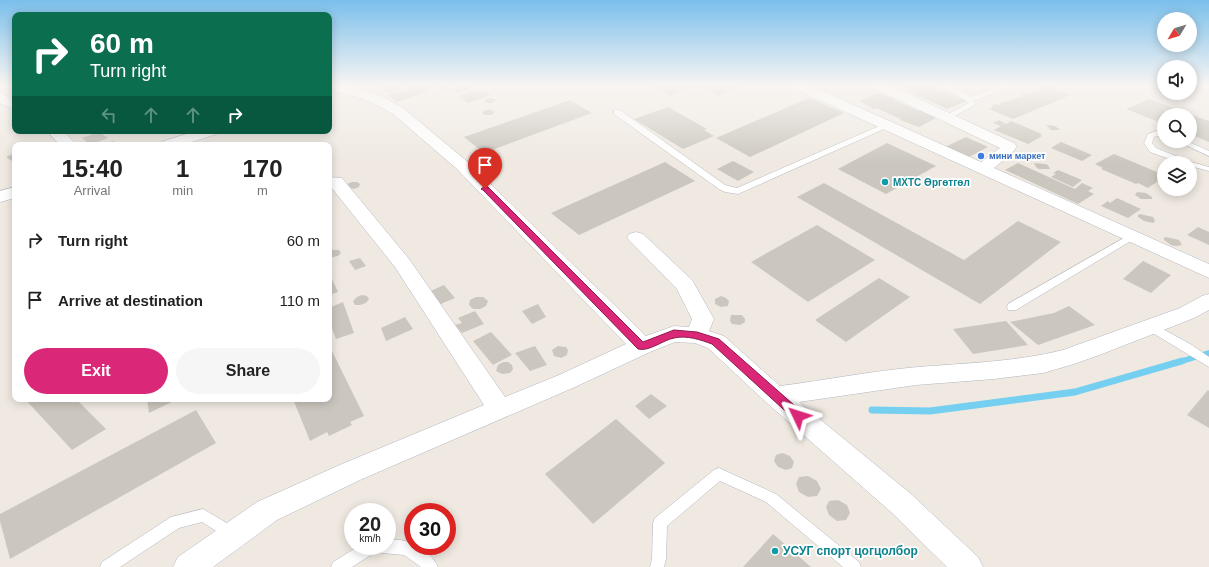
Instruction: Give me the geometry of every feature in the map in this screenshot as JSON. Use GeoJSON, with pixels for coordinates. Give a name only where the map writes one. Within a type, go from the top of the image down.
{"type":"FeatureCollection","features":[{"type":"Feature","properties":{"kind":"street"},"geometry":{"type":"LineString","coordinates":[[397,110],[451,156],[642,346]]}},
{"type":"Feature","properties":{"kind":"street"},"geometry":{"type":"LineString","coordinates":[[856,110],[1209,272]]}},
{"type":"Feature","properties":{"kind":"street"},"geometry":{"type":"LineString","coordinates":[[935,110],[1008,146],[1008,149],[983,168]]}},
{"type":"Feature","properties":{"kind":"street"},"geometry":{"type":"LineString","coordinates":[[57,134],[66,142]]}},
{"type":"Feature","properties":{"kind":"street"},"geometry":{"type":"LineString","coordinates":[[173,134],[183,142]]}},
{"type":"Feature","properties":{"kind":"street"},"geometry":{"type":"LineString","coordinates":[[186,142],[205,134]]}},
{"type":"Feature","properties":{"kind":"street"},"geometry":{"type":"LineString","coordinates":[[332,182],[336,182],[402,263],[499,408]]}},
{"type":"Feature","properties":{"kind":"street"},"geometry":{"type":"LineString","coordinates":[[0,197],[12,193]]}},
{"type":"Feature","properties":{"kind":"street"},"geometry":{"type":"LineString","coordinates":[[636,238],[685,285],[703,319],[697,335]]}},
{"type":"Feature","properties":{"kind":"street"},"geometry":{"type":"LineString","coordinates":[[775,396],[916,376],[994,370],[1043,364],[1066,358],[1187,313],[1209,301]]}},
{"type":"Feature","properties":{"kind":"street"},"geometry":{"type":"LineString","coordinates":[[188,567],[267,511],[351,472],[499,408],[567,381],[642,346],[674,334],[697,335],[716,342],[775,396],[901,503],[968,567]]}},
{"type":"Feature","properties":{"kind":"lane"},"geometry":{"type":"LineString","coordinates":[[949,117],[961,110]]}},
{"type":"Feature","properties":{"kind":"lane"},"geometry":{"type":"LineString","coordinates":[[617,112],[722,187],[728,190],[738,191],[889,125]]}},
{"type":"Feature","properties":{"kind":"lane"},"geometry":{"type":"LineString","coordinates":[[1157,133],[1151,136],[1148,143],[1153,150],[1170,156]]}},
{"type":"Feature","properties":{"kind":"lane"},"geometry":{"type":"LineString","coordinates":[[1196,148],[1209,154]]}},
{"type":"Feature","properties":{"kind":"lane"},"geometry":{"type":"LineString","coordinates":[[1197,166],[1209,170]]}},
{"type":"Feature","properties":{"kind":"lane"},"geometry":{"type":"LineString","coordinates":[[1012,307],[1132,237]]}},
{"type":"Feature","properties":{"kind":"lane"},"geometry":{"type":"LineString","coordinates":[[1150,326],[1188,348],[1209,363]]}},
{"type":"Feature","properties":{"kind":"lane"},"geometry":{"type":"LineString","coordinates":[[657,567],[659,559],[660,524],[719,474],[771,498],[854,567]]}},
{"type":"Feature","properties":{"kind":"lane"},"geometry":{"type":"LineString","coordinates":[[107,567],[176,522],[203,515],[233,535]]}},
{"type":"Feature","properties":{"kind":"lane"},"geometry":{"type":"LineString","coordinates":[[396,547],[406,548],[425,560],[431,567]]}},
{"type":"Feature","properties":{"kind":"lane"},"geometry":{"type":"LineString","coordinates":[[338,567],[357,555]]}},
{"type":"Feature","properties":{"kind":"building"},"geometry":{"type":"Polygon","coordinates":[[[485,110],[495,112],[491,115],[485,115],[482,113],[485,110]]]}},
{"type":"Feature","properties":{"kind":"building"},"geometry":{"type":"Polygon","coordinates":[[[540,110],[588,110],[592,113],[484,153],[464,137],[540,110]]]}},
{"type":"Feature","properties":{"kind":"building"},"geometry":{"type":"Polygon","coordinates":[[[658,110],[674,110],[707,129],[704,130],[714,136],[683,149],[634,119],[658,110]]]}},
{"type":"Feature","properties":{"kind":"building"},"geometry":{"type":"Polygon","coordinates":[[[780,110],[838,110],[844,113],[750,157],[716,138],[780,110]]]}},
{"type":"Feature","properties":{"kind":"building"},"geometry":{"type":"Polygon","coordinates":[[[882,110],[925,110],[933,114],[930,115],[936,118],[919,127],[900,120],[901,119],[882,110]]]}},
{"type":"Feature","properties":{"kind":"building"},"geometry":{"type":"Polygon","coordinates":[[[993,110],[1034,110],[1013,119],[993,110]]]}},
{"type":"Feature","properties":{"kind":"building"},"geometry":{"type":"Polygon","coordinates":[[[1130,110],[1157,110],[1157,121],[1130,110]]]}},
{"type":"Feature","properties":{"kind":"building"},"geometry":{"type":"Polygon","coordinates":[[[1197,117],[1209,121],[1209,142],[1197,137],[1197,117]]]}},
{"type":"Feature","properties":{"kind":"building"},"geometry":{"type":"Polygon","coordinates":[[[999,120],[1006,124],[1011,121],[1042,134],[1040,135],[1042,136],[1028,144],[994,130],[1001,126],[993,123],[999,120]]]}},
{"type":"Feature","properties":{"kind":"building"},"geometry":{"type":"Polygon","coordinates":[[[1046,125],[1055,126],[1060,130],[1051,130],[1046,125]]]}},
{"type":"Feature","properties":{"kind":"building"},"geometry":{"type":"Polygon","coordinates":[[[93,134],[102,134],[108,138],[98,142],[87,142],[82,138],[93,134]]]}},
{"type":"Feature","properties":{"kind":"building"},"geometry":{"type":"Polygon","coordinates":[[[966,137],[988,147],[967,158],[945,147],[966,137]]]}},
{"type":"Feature","properties":{"kind":"building"},"geometry":{"type":"Polygon","coordinates":[[[1061,142],[1092,155],[1082,161],[1051,148],[1061,142]]]}},
{"type":"Feature","properties":{"kind":"building","name":"МХТС Өргөтгөл"},"geometry":{"type":"Polygon","coordinates":[[[887,143],[936,166],[886,194],[838,169],[887,143]]]}},
{"type":"Feature","properties":{"kind":"building"},"geometry":{"type":"Polygon","coordinates":[[[12,154],[12,161],[6,157],[12,154]]]}},
{"type":"Feature","properties":{"kind":"building"},"geometry":{"type":"Polygon","coordinates":[[[1114,154],[1157,172],[1157,182],[1148,188],[1101,169],[1103,168],[1095,164],[1114,154]]]}},
{"type":"Feature","properties":{"kind":"building"},"geometry":{"type":"Polygon","coordinates":[[[733,161],[754,172],[738,181],[717,169],[733,161]]]}},
{"type":"Feature","properties":{"kind":"building"},"geometry":{"type":"Polygon","coordinates":[[[665,162],[695,181],[579,235],[551,213],[665,162]]]}},
{"type":"Feature","properties":{"kind":"building"},"geometry":{"type":"Polygon","coordinates":[[[1018,163],[1075,189],[1082,183],[1093,188],[1088,191],[1094,194],[1078,204],[1005,170],[1018,163]]]}},
{"type":"Feature","properties":{"kind":"building"},"geometry":{"type":"Polygon","coordinates":[[[1034,163],[1048,165],[1050,169],[1039,169],[1034,163]]]}},
{"type":"Feature","properties":{"kind":"building"},"geometry":{"type":"Polygon","coordinates":[[[1058,170],[1082,180],[1073,187],[1051,177],[1056,174],[1053,173],[1058,170]]]}},
{"type":"Feature","properties":{"kind":"building"},"geometry":{"type":"Polygon","coordinates":[[[357,182],[360,184],[359,187],[354,189],[346,187],[347,184],[357,182]]]}},
{"type":"Feature","properties":{"kind":"building"},"geometry":{"type":"Polygon","coordinates":[[[824,183],[964,260],[1018,221],[1061,242],[980,304],[797,197],[824,183]]]}},
{"type":"Feature","properties":{"kind":"building"},"geometry":{"type":"Polygon","coordinates":[[[1137,192],[1146,193],[1152,197],[1152,199],[1141,199],[1135,195],[1137,192]]]}},
{"type":"Feature","properties":{"kind":"building"},"geometry":{"type":"Polygon","coordinates":[[[1117,198],[1141,209],[1128,218],[1101,206],[1108,201],[1110,203],[1117,198]]]}},
{"type":"Feature","properties":{"kind":"building"},"geometry":{"type":"Polygon","coordinates":[[[1140,214],[1153,217],[1155,221],[1153,223],[1144,221],[1138,217],[1140,214]]]}},
{"type":"Feature","properties":{"kind":"building"},"geometry":{"type":"Polygon","coordinates":[[[817,225],[875,260],[808,302],[751,262],[817,225]]]}},
{"type":"Feature","properties":{"kind":"building"},"geometry":{"type":"Polygon","coordinates":[[[1198,227],[1209,232],[1209,245],[1187,235],[1198,227]]]}},
{"type":"Feature","properties":{"kind":"building"},"geometry":{"type":"Polygon","coordinates":[[[1166,237],[1179,240],[1182,245],[1171,245],[1164,240],[1166,237]]]}},
{"type":"Feature","properties":{"kind":"building"},"geometry":{"type":"Polygon","coordinates":[[[332,250],[339,250],[341,253],[338,256],[332,257],[332,250]]]}},
{"type":"Feature","properties":{"kind":"building"},"geometry":{"type":"Polygon","coordinates":[[[360,258],[366,266],[355,270],[349,261],[360,258]]]}},
{"type":"Feature","properties":{"kind":"building"},"geometry":{"type":"Polygon","coordinates":[[[1143,261],[1171,275],[1151,293],[1123,279],[1143,261]]]}},
{"type":"Feature","properties":{"kind":"building"},"geometry":{"type":"Polygon","coordinates":[[[879,278],[910,297],[846,342],[815,320],[879,278]]]}},
{"type":"Feature","properties":{"kind":"building"},"geometry":{"type":"Polygon","coordinates":[[[332,279],[338,292],[332,294],[332,279]]]}},
{"type":"Feature","properties":{"kind":"building"},"geometry":{"type":"Polygon","coordinates":[[[444,285],[455,298],[436,306],[426,293],[444,285]]]}},
{"type":"Feature","properties":{"kind":"building"},"geometry":{"type":"Polygon","coordinates":[[[362,295],[367,296],[369,299],[366,303],[355,305],[353,301],[362,295]]]}},
{"type":"Feature","properties":{"kind":"building"},"geometry":{"type":"Polygon","coordinates":[[[721,296],[729,301],[728,306],[721,307],[715,304],[715,299],[721,296]]]}},
{"type":"Feature","properties":{"kind":"building"},"geometry":{"type":"Polygon","coordinates":[[[476,297],[483,297],[488,301],[486,306],[480,309],[473,309],[469,305],[470,300],[476,297]]]}},
{"type":"Feature","properties":{"kind":"building"},"geometry":{"type":"Polygon","coordinates":[[[343,302],[354,333],[336,339],[332,328],[332,307],[343,302]]]}},
{"type":"Feature","properties":{"kind":"building"},"geometry":{"type":"Polygon","coordinates":[[[538,304],[546,317],[532,324],[522,311],[538,304]]]}},
{"type":"Feature","properties":{"kind":"building"},"geometry":{"type":"Polygon","coordinates":[[[1069,306],[1095,325],[1038,345],[1010,322],[1054,313],[1069,306]]]}},
{"type":"Feature","properties":{"kind":"building"},"geometry":{"type":"Polygon","coordinates":[[[475,311],[484,324],[462,333],[455,325],[462,323],[458,318],[475,311]]]}},
{"type":"Feature","properties":{"kind":"building"},"geometry":{"type":"Polygon","coordinates":[[[731,315],[742,315],[745,322],[740,325],[732,324],[730,321],[731,315]]]}},
{"type":"Feature","properties":{"kind":"building"},"geometry":{"type":"Polygon","coordinates":[[[405,317],[413,329],[386,341],[381,328],[405,317]]]}},
{"type":"Feature","properties":{"kind":"building"},"geometry":{"type":"Polygon","coordinates":[[[1006,321],[1028,345],[973,354],[953,329],[1006,321]]]}},
{"type":"Feature","properties":{"kind":"building"},"geometry":{"type":"Polygon","coordinates":[[[491,332],[512,355],[493,365],[473,341],[491,332]]]}},
{"type":"Feature","properties":{"kind":"building"},"geometry":{"type":"Polygon","coordinates":[[[535,346],[547,365],[530,371],[515,353],[535,346]]]}},
{"type":"Feature","properties":{"kind":"building"},"geometry":{"type":"Polygon","coordinates":[[[558,346],[566,347],[568,350],[567,355],[561,358],[554,356],[552,350],[558,346]]]}},
{"type":"Feature","properties":{"kind":"building"},"geometry":{"type":"Polygon","coordinates":[[[332,351],[364,416],[350,422],[352,425],[329,436],[327,432],[310,441],[294,402],[332,402],[332,351]]]}},
{"type":"Feature","properties":{"kind":"building"},"geometry":{"type":"Polygon","coordinates":[[[503,362],[508,362],[512,365],[513,369],[510,373],[502,374],[496,371],[498,365],[503,362]]]}},
{"type":"Feature","properties":{"kind":"building"},"geometry":{"type":"Polygon","coordinates":[[[1208,390],[1209,391],[1209,428],[1187,415],[1208,390]]]}},
{"type":"Feature","properties":{"kind":"building"},"geometry":{"type":"Polygon","coordinates":[[[651,394],[667,406],[649,419],[635,406],[651,394]]]}},
{"type":"Feature","properties":{"kind":"building"},"geometry":{"type":"Polygon","coordinates":[[[28,402],[79,402],[106,429],[72,450],[28,402]]]}},
{"type":"Feature","properties":{"kind":"building"},"geometry":{"type":"Polygon","coordinates":[[[147,402],[172,402],[149,413],[147,402]]]}},
{"type":"Feature","properties":{"kind":"building"},"geometry":{"type":"Polygon","coordinates":[[[196,410],[216,443],[10,559],[0,521],[0,514],[196,410]]]}},
{"type":"Feature","properties":{"kind":"building"},"geometry":{"type":"Polygon","coordinates":[[[616,419],[665,463],[593,524],[545,474],[616,419]]]}},
{"type":"Feature","properties":{"kind":"building"},"geometry":{"type":"Polygon","coordinates":[[[782,453],[790,456],[794,462],[792,468],[786,470],[778,467],[774,461],[776,455],[782,453]]]}},
{"type":"Feature","properties":{"kind":"building"},"geometry":{"type":"Polygon","coordinates":[[[808,476],[817,481],[821,489],[817,496],[808,497],[799,492],[796,484],[799,477],[808,476]]]}},
{"type":"Feature","properties":{"kind":"building"},"geometry":{"type":"Polygon","coordinates":[[[838,500],[847,505],[850,513],[846,520],[837,521],[829,515],[826,507],[829,501],[838,500]]]}},
{"type":"Feature","properties":{"kind":"building","name":"УСУГ спорт цогцолбор"},"geometry":{"type":"Polygon","coordinates":[[[773,534],[811,567],[743,567],[773,534]]]}},
{"type":"Feature","properties":{"kind":"waterway"},"geometry":{"type":"LineString","coordinates":[[1179,362],[1209,353]]}},
{"type":"Feature","properties":{"kind":"waterway"},"geometry":{"type":"LineString","coordinates":[[872,410],[930,411],[1075,392],[1182,361]]}},
{"type":"Feature","properties":{"kind":"place","name":"мини маркет"},"geometry":{"type":"Point","coordinates":[981,156]}},
{"type":"Feature","properties":{"kind":"place","name":"МХТС Өргөтгөл"},"geometry":{"type":"Point","coordinates":[885,182]}},
{"type":"Feature","properties":{"kind":"place","name":"УСУГ спорт цогцолбор"},"geometry":{"type":"Point","coordinates":[775,551]}},
{"type":"Feature","properties":{"kind":"route"},"geometry":{"type":"LineString","coordinates":[[485,189],[642,346],[674,334],[697,335],[716,342],[798,416]]}}]}
